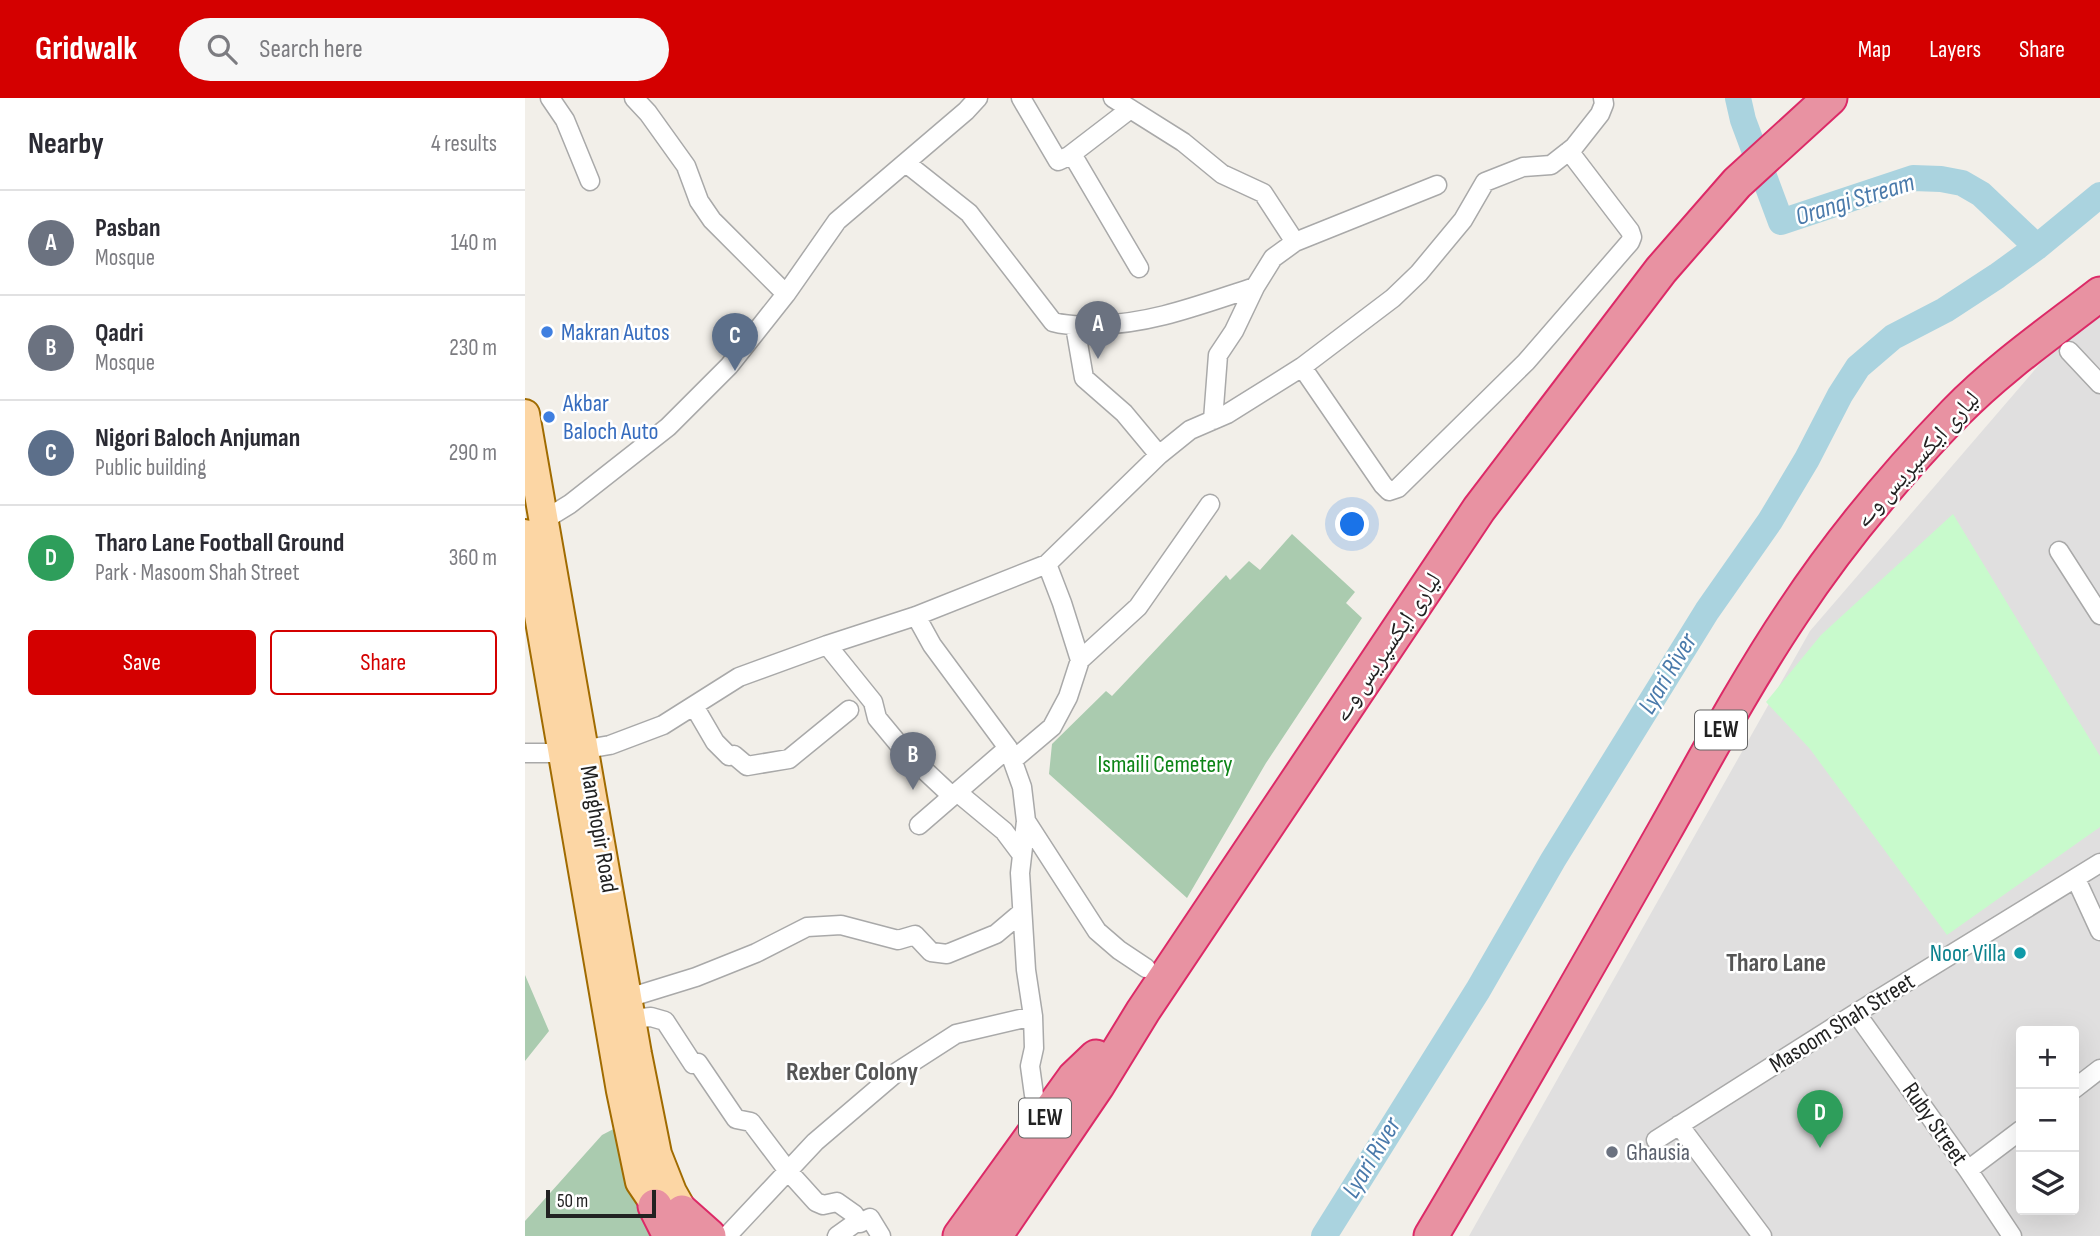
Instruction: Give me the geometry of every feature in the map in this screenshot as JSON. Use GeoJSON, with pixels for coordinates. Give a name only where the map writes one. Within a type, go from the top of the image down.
{"type":"FeatureCollection","features":[{"type":"Feature","properties":{"kind":"highway","name":"لیاری ایکسپریس وے"},"geometry":{"type":"LineString","coordinates":[[995,1236],[1479,509],[1661,270],[1737,183],[1829,98]]}},
{"type":"Feature","properties":{"kind":"highway","name":"لیاری ایکسپریس وے"},"geometry":{"type":"LineString","coordinates":[[1431,1236],[1570,998],[1712,744],[1765,655],[1822,570],[1886,490],[1990,378],[2100,294]]}},
{"type":"Feature","properties":{"kind":"highway","name":"LEW"},"geometry":{"type":"LineString","coordinates":[[960,1236],[1074,1078],[1143,1011]]}},
{"type":"Feature","properties":{"kind":"highway"},"geometry":{"type":"LineString","coordinates":[[676,1225],[709,1236]]}},
{"type":"Feature","properties":{"kind":"main road","name":"Manghopir Road"},"geometry":{"type":"LineString","coordinates":[[525,414],[530,604],[574,752],[621,1091],[640,1182],[676,1225]]}},
{"type":"Feature","properties":{"kind":"main road","name":"Manghopir Road"},"geometry":{"type":"LineString","coordinates":[[530,532],[657,1154],[672,1192],[676,1225]]}},
{"type":"Feature","properties":{"kind":"street"},"geometry":{"type":"LineString","coordinates":[[550,98],[565,120],[590,181]]}},
{"type":"Feature","properties":{"kind":"street"},"geometry":{"type":"LineString","coordinates":[[634,98],[686,166],[699,201],[712,220],[786,294]]}},
{"type":"Feature","properties":{"kind":"street"},"geometry":{"type":"LineString","coordinates":[[530,532],[668,427],[729,366],[786,294],[837,222],[967,111],[978,98]]}},
{"type":"Feature","properties":{"kind":"street"},"geometry":{"type":"LineString","coordinates":[[1021,98],[1058,161],[1072,154],[1129,110]]}},
{"type":"Feature","properties":{"kind":"street"},"geometry":{"type":"LineString","coordinates":[[1112,98],[1183,142],[1222,174],[1263,193],[1295,242]]}},
{"type":"Feature","properties":{"kind":"street"},"geometry":{"type":"LineString","coordinates":[[525,753],[574,752],[610,745],[663,725],[739,677],[916,616],[1047,564],[1159,455],[1190,430],[1227,414],[1303,367],[1393,298],[1419,273],[1463,220],[1485,182],[1523,167],[1551,165],[1569,151],[1600,114],[1603,98]]}},
{"type":"Feature","properties":{"kind":"street"},"geometry":{"type":"LineString","coordinates":[[1303,367],[1383,485],[1389,491],[1398,488],[1526,362],[1630,242],[1630,231],[1569,151]]}},
{"type":"Feature","properties":{"kind":"street"},"geometry":{"type":"LineString","coordinates":[[1072,154],[1139,268]]}},
{"type":"Feature","properties":{"kind":"street"},"geometry":{"type":"LineString","coordinates":[[906,163],[969,213],[1053,322],[1067,326],[1112,325],[1160,318],[1255,287]]}},
{"type":"Feature","properties":{"kind":"street"},"geometry":{"type":"LineString","coordinates":[[1213,419],[1218,355],[1273,258],[1295,242],[1437,185]]}},
{"type":"Feature","properties":{"kind":"street"},"geometry":{"type":"LineString","coordinates":[[1075,326],[1084,378],[1124,412],[1159,455]]}},
{"type":"Feature","properties":{"kind":"street"},"geometry":{"type":"LineString","coordinates":[[2069,351],[2100,384]]}},
{"type":"Feature","properties":{"kind":"street"},"geometry":{"type":"LineString","coordinates":[[919,825],[955,794],[1052,727],[1067,698],[1080,660],[1138,607],[1210,504]]}},
{"type":"Feature","properties":{"kind":"street"},"geometry":{"type":"LineString","coordinates":[[2059,551],[2100,615]]}},
{"type":"Feature","properties":{"kind":"street"},"geometry":{"type":"LineString","coordinates":[[1047,564],[1080,660]]}},
{"type":"Feature","properties":{"kind":"street"},"geometry":{"type":"LineString","coordinates":[[916,616],[932,645],[1010,754],[1022,787],[1026,821],[1020,873],[1026,970],[1033,1016],[1034,1048],[1030,1066],[1034,1095]]}},
{"type":"Feature","properties":{"kind":"street"},"geometry":{"type":"LineString","coordinates":[[827,645],[873,702],[877,718],[906,753],[1004,831],[1022,855]]}},
{"type":"Feature","properties":{"kind":"street"},"geometry":{"type":"LineString","coordinates":[[694,706],[715,742],[729,756],[734,755],[747,766],[789,758],[849,710]]}},
{"type":"Feature","properties":{"kind":"street"},"geometry":{"type":"LineString","coordinates":[[1026,821],[1097,932],[1146,968]]}},
{"type":"Feature","properties":{"kind":"street","name":"Masoom Shah Street"},"geometry":{"type":"LineString","coordinates":[[1656,1140],[2100,863]]}},
{"type":"Feature","properties":{"kind":"street"},"geometry":{"type":"LineString","coordinates":[[2076,879],[2100,931]]}},
{"type":"Feature","properties":{"kind":"street"},"geometry":{"type":"LineString","coordinates":[[629,1009],[756,953],[807,927],[841,925],[898,940],[915,935],[932,952],[947,954],[996,934],[1023,912]]}},
{"type":"Feature","properties":{"kind":"street"},"geometry":{"type":"LineString","coordinates":[[629,1009],[665,1021],[693,1064],[698,1063],[736,1119],[751,1122],[788,1171],[816,1202],[823,1205],[837,1202],[854,1214],[858,1221]]}},
{"type":"Feature","properties":{"kind":"street","name":"Ruby Street"},"geometry":{"type":"LineString","coordinates":[[1856,1013],[2012,1236]]}},
{"type":"Feature","properties":{"kind":"street"},"geometry":{"type":"LineString","coordinates":[[727,1236],[788,1171],[897,1072],[956,1034],[1033,1016]]}},
{"type":"Feature","properties":{"kind":"street"},"geometry":{"type":"LineString","coordinates":[[2075,1089],[2100,1069]]}},
{"type":"Feature","properties":{"kind":"street"},"geometry":{"type":"LineString","coordinates":[[1679,1125],[1762,1236]]}},
{"type":"Feature","properties":{"kind":"street"},"geometry":{"type":"LineString","coordinates":[[1968,1170],[2016,1134]]}},
{"type":"Feature","properties":{"kind":"street"},"geometry":{"type":"LineString","coordinates":[[837,1236],[858,1221],[860,1223],[870,1218],[881,1236]]}},
{"type":"Feature","properties":{"kind":"shaded area"},"geometry":{"type":"Polygon","coordinates":[[[2100,306],[2100,1236],[1469,1236],[1810,631],[2076,322],[2100,306]]]}},
{"type":"Feature","properties":{"kind":"green space"},"geometry":{"type":"Polygon","coordinates":[[[1953,514],[2100,756],[2100,827],[1947,935],[1810,749],[1766,702],[1821,635],[1953,514]]]}},
{"type":"Feature","properties":{"kind":"green space","name":"Ismaili Cemetery"},"geometry":{"type":"Polygon","coordinates":[[[1292,534],[1355,592],[1346,603],[1362,618],[1266,763],[1187,898],[1049,774],[1052,744],[1106,691],[1112,696],[1226,575],[1230,580],[1249,561],[1260,570],[1292,534]]]}},
{"type":"Feature","properties":{"kind":"green space"},"geometry":{"type":"Polygon","coordinates":[[[525,975],[549,1031],[525,1061],[525,975]]]}},
{"type":"Feature","properties":{"kind":"green space"},"geometry":{"type":"Polygon","coordinates":[[[627,1122],[669,1236],[525,1236],[525,1221],[602,1135],[627,1122]]]}},
{"type":"Feature","properties":{"kind":"waterway","name":"Orangi Stream"},"geometry":{"type":"LineString","coordinates":[[1738,98],[1743,120],[1781,222],[1913,178],[1941,179],[1962,183],[1981,194],[2037,247]]}},
{"type":"Feature","properties":{"kind":"waterway","name":"Lyari River"},"geometry":{"type":"LineString","coordinates":[[1324,1236],[1478,990],[1553,860],[1707,611],[1770,521],[1858,367],[1893,337],[1945,310],[1997,276],[2100,195]]}},
{"type":"Feature","properties":{"kind":"place","name":"Makran Autos"},"geometry":{"type":"Point","coordinates":[547,332]}},
{"type":"Feature","properties":{"kind":"place","name":"Pasban"},"geometry":{"type":"Point","coordinates":[1098,359]}},
{"type":"Feature","properties":{"kind":"place","name":"Nigori Baloch Anjuman"},"geometry":{"type":"Point","coordinates":[735,371]}},
{"type":"Feature","properties":{"kind":"place","name":"Akbar Baloch Auto"},"geometry":{"type":"Point","coordinates":[549,417]}},
{"type":"Feature","properties":{"kind":"place","name":"Qadri"},"geometry":{"type":"Point","coordinates":[913,790]}},
{"type":"Feature","properties":{"kind":"place","name":"Noor Villa"},"geometry":{"type":"Point","coordinates":[2020,953]}},
{"type":"Feature","properties":{"kind":"place","name":"Tharo Lane Football Ground"},"geometry":{"type":"Point","coordinates":[1820,1148]}},
{"type":"Feature","properties":{"kind":"place","name":"Ghausia"},"geometry":{"type":"Point","coordinates":[1612,1152]}},
{"type":"Feature","properties":{"kind":"district","name":"Tharo Lane"},"geometry":{"type":"Point","coordinates":[1776,963]}},
{"type":"Feature","properties":{"kind":"district","name":"Rexber Colony"},"geometry":{"type":"Point","coordinates":[852,1072]}}]}
